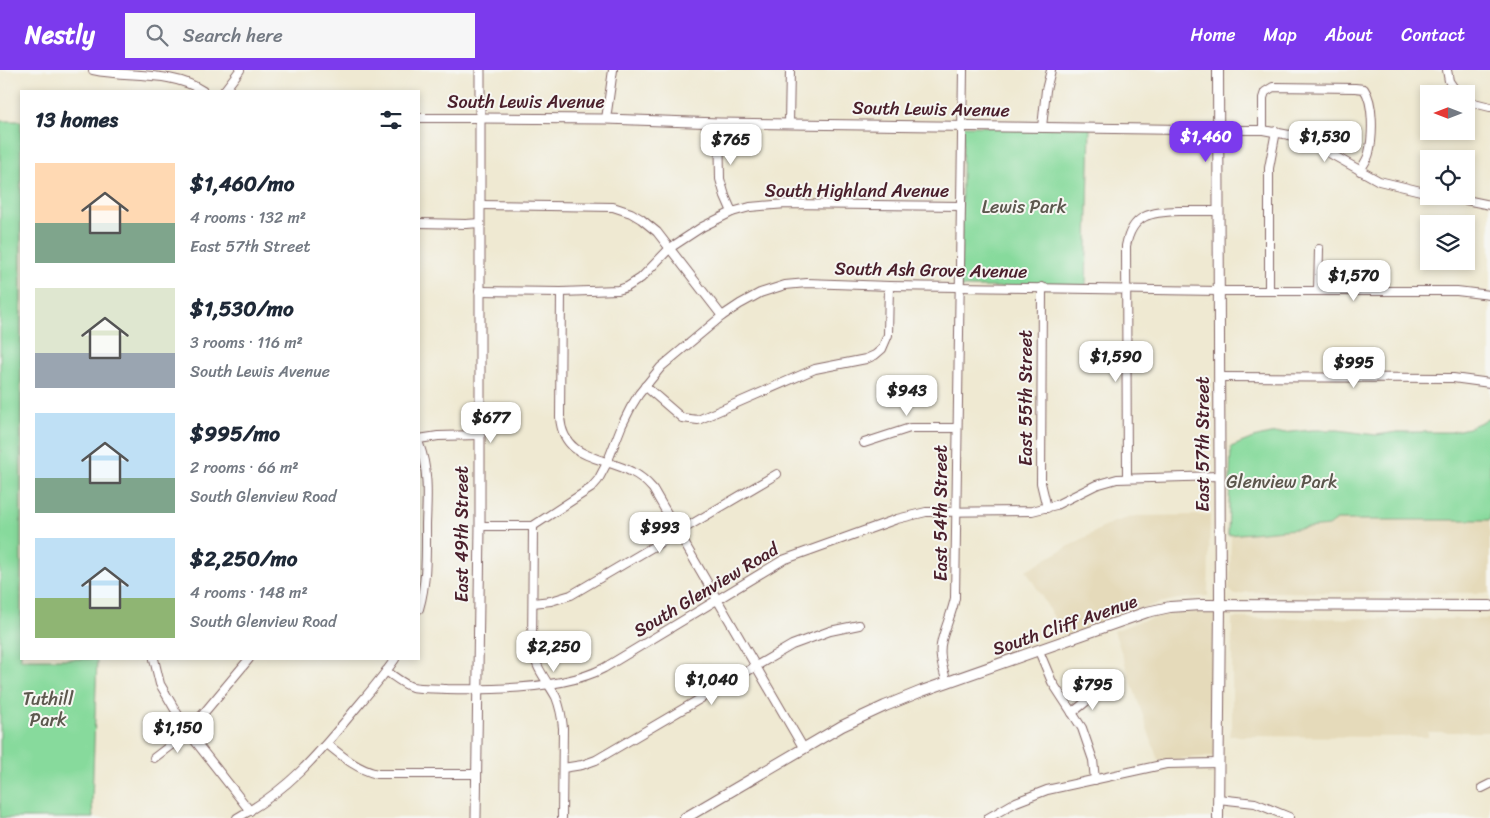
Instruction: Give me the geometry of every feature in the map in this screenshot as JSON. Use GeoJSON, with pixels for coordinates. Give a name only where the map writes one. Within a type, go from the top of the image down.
{"type":"FeatureCollection","features":[{"type":"Feature","properties":{"kind":"main road","name":"East 57th Street"},"geometry":{"type":"LineString","coordinates":[[1218,70],[1220,605],[1218,818]]}},
{"type":"Feature","properties":{"kind":"main road","name":"South Cliff Avenue"},"geometry":{"type":"LineString","coordinates":[[686,818],[842,726],[885,706],[1145,613],[1180,606],[1220,605],[1490,606]]}},
{"type":"Feature","properties":{"kind":"street"},"geometry":{"type":"LineString","coordinates":[[93,70],[106,73],[178,79],[188,82],[201,90]]}},
{"type":"Feature","properties":{"kind":"street"},"geometry":{"type":"LineString","coordinates":[[225,90],[240,70]]}},
{"type":"Feature","properties":{"kind":"street","name":"East 49th Street"},"geometry":{"type":"LineString","coordinates":[[476,818],[480,526],[480,70]]}},
{"type":"Feature","properties":{"kind":"street"},"geometry":{"type":"LineString","coordinates":[[606,119],[613,70]]}},
{"type":"Feature","properties":{"kind":"street"},"geometry":{"type":"LineString","coordinates":[[789,123],[790,70]]}},
{"type":"Feature","properties":{"kind":"street","name":"East 54th Street"},"geometry":{"type":"LineString","coordinates":[[947,683],[942,666],[941,653],[942,641],[952,615],[955,598],[956,428],[963,70]]}},
{"type":"Feature","properties":{"kind":"street"},"geometry":{"type":"LineString","coordinates":[[1042,127],[1050,70]]}},
{"type":"Feature","properties":{"kind":"street"},"geometry":{"type":"LineString","coordinates":[[1447,70],[1452,85]]}},
{"type":"Feature","properties":{"kind":"street"},"geometry":{"type":"LineString","coordinates":[[1263,130],[1263,98],[1265,92],[1273,87],[1364,89],[1369,96],[1371,104],[1370,137],[1369,154],[1360,171]]}},
{"type":"Feature","properties":{"kind":"street"},"geometry":{"type":"LineString","coordinates":[[1475,103],[1490,107]]}},
{"type":"Feature","properties":{"kind":"street","name":"South Lewis Avenue"},"geometry":{"type":"LineString","coordinates":[[420,118],[606,119],[720,123],[1263,130],[1276,131],[1315,145],[1378,181],[1420,190]]}},
{"type":"Feature","properties":{"kind":"street"},"geometry":{"type":"LineString","coordinates":[[720,123],[720,178],[732,212]]}},
{"type":"Feature","properties":{"kind":"street"},"geometry":{"type":"LineString","coordinates":[[1269,291],[1269,168],[1276,131]]}},
{"type":"Feature","properties":{"kind":"street"},"geometry":{"type":"LineString","coordinates":[[1475,202],[1490,205]]}},
{"type":"Feature","properties":{"kind":"street"},"geometry":{"type":"LineString","coordinates":[[480,205],[613,207],[631,213],[657,232],[722,316]]}},
{"type":"Feature","properties":{"kind":"street","name":"South Highland Avenue"},"geometry":{"type":"LineString","coordinates":[[479,292],[610,291],[627,287],[646,275],[670,248],[702,227],[732,212],[769,205],[961,206]]}},
{"type":"Feature","properties":{"kind":"street"},"geometry":{"type":"LineString","coordinates":[[1127,477],[1126,246],[1131,230],[1137,222],[1155,212],[1219,211]]}},
{"type":"Feature","properties":{"kind":"street"},"geometry":{"type":"LineString","coordinates":[[420,223],[480,223]]}},
{"type":"Feature","properties":{"kind":"street"},"geometry":{"type":"LineString","coordinates":[[1318,290],[1319,248]]}},
{"type":"Feature","properties":{"kind":"street","name":"South Ash Grove Avenue"},"geometry":{"type":"LineString","coordinates":[[533,526],[592,488],[607,463],[622,425],[638,394],[667,361],[722,316],[752,297],[772,288],[807,283],[1219,291],[1457,291],[1490,294]]}},
{"type":"Feature","properties":{"kind":"street"},"geometry":{"type":"LineString","coordinates":[[645,386],[682,418],[698,420],[815,369],[870,357],[882,349],[888,335],[890,286]]}},
{"type":"Feature","properties":{"kind":"street","name":"East 55th Street"},"geometry":{"type":"LineString","coordinates":[[1042,287],[1041,483],[1047,508]]}},
{"type":"Feature","properties":{"kind":"street"},"geometry":{"type":"LineString","coordinates":[[561,292],[560,417],[563,431],[576,450],[632,471],[648,483],[678,531],[804,748]]}},
{"type":"Feature","properties":{"kind":"street"},"geometry":{"type":"LineString","coordinates":[[1219,377],[1453,378],[1490,383]]}},
{"type":"Feature","properties":{"kind":"street"},"geometry":{"type":"LineString","coordinates":[[864,443],[910,428],[956,428]]}},
{"type":"Feature","properties":{"kind":"street"},"geometry":{"type":"LineString","coordinates":[[420,440],[438,436],[479,435]]}},
{"type":"Feature","properties":{"kind":"street"},"geometry":{"type":"LineString","coordinates":[[420,447],[425,464],[427,486],[425,582],[420,604]]}},
{"type":"Feature","properties":{"kind":"street"},"geometry":{"type":"LineString","coordinates":[[534,603],[551,601],[571,595],[776,474]]}},
{"type":"Feature","properties":{"kind":"street","name":"South Glenview Road"},"geometry":{"type":"LineString","coordinates":[[386,671],[403,683],[417,688],[477,689],[548,684],[578,679],[597,672],[782,560],[897,519],[926,512],[1032,510],[1047,508],[1108,480],[1127,477],[1219,476]]}},
{"type":"Feature","properties":{"kind":"street"},"geometry":{"type":"LineString","coordinates":[[480,526],[533,526],[534,603],[532,650],[536,666],[558,702],[561,714],[563,728],[562,818]]}},
{"type":"Feature","properties":{"kind":"street"},"geometry":{"type":"LineString","coordinates":[[563,768],[582,765],[596,760],[792,645],[830,631],[859,626]]}},
{"type":"Feature","properties":{"kind":"street"},"geometry":{"type":"LineString","coordinates":[[1039,651],[1052,682],[1082,728],[1093,760],[1094,780]]}},
{"type":"Feature","properties":{"kind":"street"},"geometry":{"type":"LineString","coordinates":[[154,660],[160,684],[188,732],[250,810]]}},
{"type":"Feature","properties":{"kind":"street"},"geometry":{"type":"LineString","coordinates":[[154,758],[188,732],[247,660]]}},
{"type":"Feature","properties":{"kind":"street"},"geometry":{"type":"LineString","coordinates":[[237,818],[270,798],[300,774],[327,744],[394,660]]}},
{"type":"Feature","properties":{"kind":"street"},"geometry":{"type":"LineString","coordinates":[[1072,713],[1088,700],[1106,693]]}},
{"type":"Feature","properties":{"kind":"street"},"geometry":{"type":"LineString","coordinates":[[327,744],[360,768],[377,774],[476,774]]}},
{"type":"Feature","properties":{"kind":"street"},"geometry":{"type":"LineString","coordinates":[[988,818],[1016,802],[1047,790],[1166,764],[1218,763]]}},
{"type":"Feature","properties":{"kind":"street"},"geometry":{"type":"LineString","coordinates":[[1482,788],[1490,784]]}},
{"type":"Feature","properties":{"kind":"street"},"geometry":{"type":"LineString","coordinates":[[1218,799],[1255,803],[1289,817]]}},
{"type":"Feature","properties":{"kind":"street"},"geometry":{"type":"LineString","coordinates":[[1003,809],[1008,818]]}},
{"type":"Feature","properties":{"kind":"shaded area"},"geometry":{"type":"Polygon","coordinates":[[[1210,515],[1208,596],[1159,603],[1065,636],[1026,570],[1111,523],[1135,516],[1210,515]]]}},
{"type":"Feature","properties":{"kind":"shaded area"},"geometry":{"type":"Polygon","coordinates":[[[1337,520],[1490,520],[1490,593],[1248,592],[1235,595],[1228,589],[1231,534],[1337,520]]]}},
{"type":"Feature","properties":{"kind":"shaded area"},"geometry":{"type":"Polygon","coordinates":[[[1178,612],[1216,612],[1215,756],[1158,760],[1114,631],[1137,622],[1178,612]]]}},
{"type":"Feature","properties":{"kind":"shaded area"},"geometry":{"type":"Polygon","coordinates":[[[1232,618],[1490,619],[1490,732],[1428,732],[1428,737],[1229,736],[1232,726],[1232,618]]]}},
{"type":"Feature","properties":{"kind":"green space","name":"Tuthill Park"},"geometry":{"type":"Polygon","coordinates":[[[0,121],[20,121],[20,660],[97,660],[93,818],[0,818],[0,121]]]}},
{"type":"Feature","properties":{"kind":"green space","name":"Lewis Park"},"geometry":{"type":"Polygon","coordinates":[[[963,126],[1090,127],[1086,288],[960,287],[963,126]]]}},
{"type":"Feature","properties":{"kind":"green space","name":"Glenview Park"},"geometry":{"type":"Polygon","coordinates":[[[1490,418],[1490,520],[1337,520],[1329,526],[1228,535],[1231,447],[1253,438],[1270,434],[1312,430],[1338,430],[1376,435],[1397,432],[1451,432],[1468,428],[1490,418]]]}}]}
